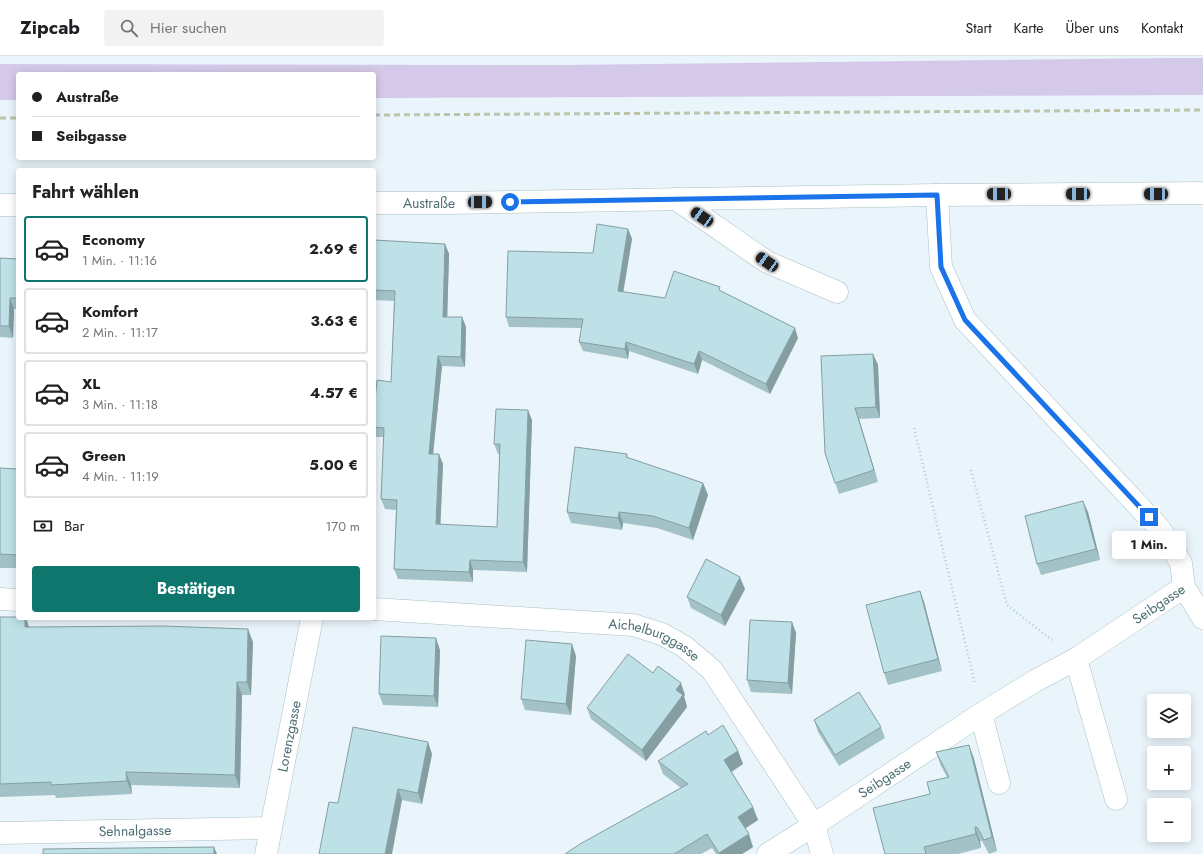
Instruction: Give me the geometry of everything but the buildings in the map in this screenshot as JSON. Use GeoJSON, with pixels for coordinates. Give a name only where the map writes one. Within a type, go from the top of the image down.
{"type":"FeatureCollection","features":[{"type":"Feature","properties":{"kind":"street","name":"Austraße"},"geometry":{"type":"LineString","coordinates":[[376,203],[937,195],[1203,193]]}},
{"type":"Feature","properties":{"kind":"street","name":"Seibgasse"},"geometry":{"type":"LineString","coordinates":[[768,854],[981,714],[1035,681],[1076,659],[1184,587],[1181,563],[1160,529],[965,320],[941,267],[937,195]]}},
{"type":"Feature","properties":{"kind":"street"},"geometry":{"type":"LineString","coordinates":[[676,199],[767,262],[838,292]]}},
{"type":"Feature","properties":{"kind":"street"},"geometry":{"type":"LineString","coordinates":[[0,205],[16,205]]}},
{"type":"Feature","properties":{"kind":"street"},"geometry":{"type":"LineString","coordinates":[[1184,587],[1203,618]]}},
{"type":"Feature","properties":{"kind":"street"},"geometry":{"type":"LineString","coordinates":[[0,600],[16,600]]}},
{"type":"Feature","properties":{"kind":"street","name":"Aichelburggasse"},"geometry":{"type":"LineString","coordinates":[[376,608],[633,625],[662,634],[686,647],[712,670],[814,825],[822,854]]}},
{"type":"Feature","properties":{"kind":"street","name":"Lorenzgasse"},"geometry":{"type":"LineString","coordinates":[[266,854],[312,620]]}},
{"type":"Feature","properties":{"kind":"street"},"geometry":{"type":"LineString","coordinates":[[1076,659],[1116,799]]}},
{"type":"Feature","properties":{"kind":"street"},"geometry":{"type":"LineString","coordinates":[[981,714],[999,783]]}},
{"type":"Feature","properties":{"kind":"street","name":"Sehnalgasse"},"geometry":{"type":"LineString","coordinates":[[0,833],[270,828]]}},
{"type":"Feature","properties":{"kind":"path"},"geometry":{"type":"LineString","coordinates":[[914,428],[981,714]]}},
{"type":"Feature","properties":{"kind":"path"},"geometry":{"type":"LineString","coordinates":[[971,470],[1007,605],[1076,659]]}},
{"type":"Feature","properties":{"kind":"shaded area"},"geometry":{"type":"Polygon","coordinates":[[[1203,58],[1203,95],[376,98],[376,72],[16,72],[16,100],[0,100],[0,64],[561,65],[1203,58]]]}},
{"type":"Feature","properties":{"kind":"railway"},"geometry":{"type":"LineString","coordinates":[[376,115],[1203,110]]}},
{"type":"Feature","properties":{"kind":"railway"},"geometry":{"type":"LineString","coordinates":[[0,118],[16,118]]}},
{"type":"Feature","properties":{"kind":"route"},"geometry":{"type":"LineString","coordinates":[[510,202],[937,195],[941,267],[965,320],[1149,517]]}}]}
